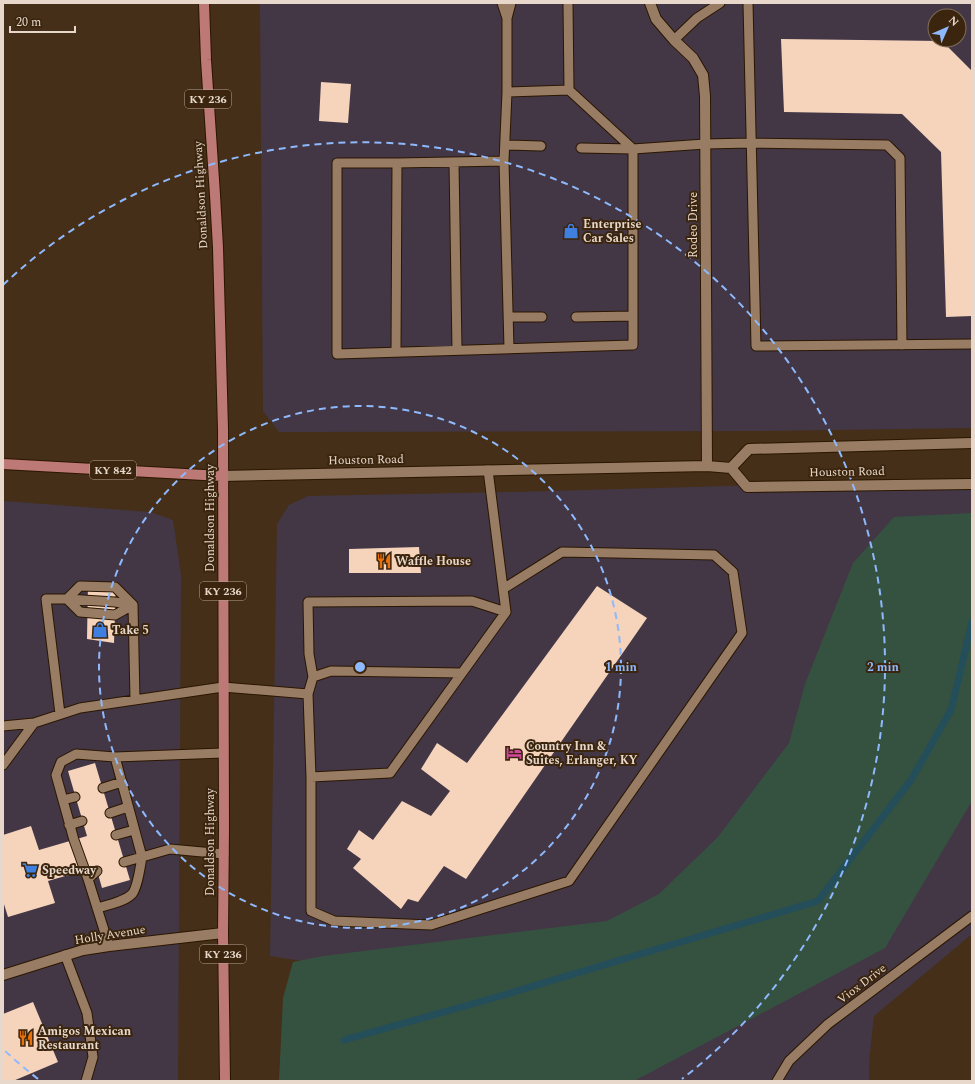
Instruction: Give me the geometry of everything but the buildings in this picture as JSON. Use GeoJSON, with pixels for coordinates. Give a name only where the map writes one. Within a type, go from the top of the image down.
{"type":"FeatureCollection","features":[{"type":"Feature","properties":{"kind":"main road","name":"Donaldson Highway"},"geometry":{"type":"LineString","coordinates":[[204,3],[206,60],[218,248],[223,429],[223,933],[225,1081]]}},
{"type":"Feature","properties":{"kind":"main road","name":"Houston Road"},"geometry":{"type":"LineString","coordinates":[[3,464],[222,476]]}},
{"type":"Feature","properties":{"kind":"street","name":"Rodeo Drive"},"geometry":{"type":"LineString","coordinates":[[650,3],[656,19],[674,40],[693,58],[703,74],[705,96],[707,466]]}},
{"type":"Feature","properties":{"kind":"street"},"geometry":{"type":"LineString","coordinates":[[731,468],[749,449],[972,443]]}},
{"type":"Feature","properties":{"kind":"street","name":"Houston Road"},"geometry":{"type":"LineString","coordinates":[[222,476],[707,466],[731,468],[747,487],[972,484]]}},
{"type":"Feature","properties":{"kind":"street","name":"Holly Avenue"},"geometry":{"type":"LineString","coordinates":[[3,975],[83,950],[223,933]]}},
{"type":"Feature","properties":{"kind":"lane"},"geometry":{"type":"LineString","coordinates":[[502,3],[507,18]]}},
{"type":"Feature","properties":{"kind":"lane"},"geometry":{"type":"LineString","coordinates":[[509,348],[504,161],[507,92],[507,18],[511,3]]}},
{"type":"Feature","properties":{"kind":"lane"},"geometry":{"type":"LineString","coordinates":[[568,3],[569,90]]}},
{"type":"Feature","properties":{"kind":"lane"},"geometry":{"type":"LineString","coordinates":[[674,40],[697,18],[720,3]]}},
{"type":"Feature","properties":{"kind":"lane"},"geometry":{"type":"LineString","coordinates":[[748,3],[756,346],[972,344]]}},
{"type":"Feature","properties":{"kind":"lane"},"geometry":{"type":"LineString","coordinates":[[504,161],[337,163],[337,354],[633,345],[633,149],[569,90],[507,92]]}},
{"type":"Feature","properties":{"kind":"lane"},"geometry":{"type":"LineString","coordinates":[[581,148],[633,149],[705,144],[751,143],[888,145],[900,158],[902,345]]}},
{"type":"Feature","properties":{"kind":"lane"},"geometry":{"type":"LineString","coordinates":[[505,145],[541,146]]}},
{"type":"Feature","properties":{"kind":"lane"},"geometry":{"type":"LineString","coordinates":[[454,162],[457,350]]}},
{"type":"Feature","properties":{"kind":"lane"},"geometry":{"type":"LineString","coordinates":[[396,352],[397,163]]}},
{"type":"Feature","properties":{"kind":"lane"},"geometry":{"type":"LineString","coordinates":[[576,317],[633,316]]}},
{"type":"Feature","properties":{"kind":"lane"},"geometry":{"type":"LineString","coordinates":[[508,317],[542,317]]}},
{"type":"Feature","properties":{"kind":"lane"},"geometry":{"type":"LineString","coordinates":[[311,777],[390,774],[506,612],[488,470]]}},
{"type":"Feature","properties":{"kind":"lane"},"geometry":{"type":"LineString","coordinates":[[503,589],[562,552],[714,555],[733,572],[742,633],[569,881],[431,925],[334,921],[311,911],[311,777],[308,694],[313,677],[309,654],[308,602],[472,601],[506,612]]}},
{"type":"Feature","properties":{"kind":"lane"},"geometry":{"type":"LineString","coordinates":[[67,598],[80,586],[115,587],[133,605],[134,700]]}},
{"type":"Feature","properties":{"kind":"lane"},"geometry":{"type":"LineString","coordinates":[[67,598],[80,612],[115,615],[133,605]]}},
{"type":"Feature","properties":{"kind":"lane"},"geometry":{"type":"LineString","coordinates":[[60,714],[46,600],[67,598],[133,605]]}},
{"type":"Feature","properties":{"kind":"lane"},"geometry":{"type":"LineString","coordinates":[[313,677],[331,671],[462,673]]}},
{"type":"Feature","properties":{"kind":"lane"},"geometry":{"type":"LineString","coordinates":[[3,726],[34,723],[80,708],[223,687],[308,694]]}},
{"type":"Feature","properties":{"kind":"lane"},"geometry":{"type":"LineString","coordinates":[[3,766],[34,723]]}},
{"type":"Feature","properties":{"kind":"lane"},"geometry":{"type":"LineString","coordinates":[[109,946],[69,825],[56,775],[61,762],[76,754],[115,757],[223,753]]}},
{"type":"Feature","properties":{"kind":"lane"},"geometry":{"type":"LineString","coordinates":[[97,908],[123,900],[132,893],[136,884],[142,858],[115,757]]}},
{"type":"Feature","properties":{"kind":"lane"},"geometry":{"type":"LineString","coordinates":[[103,788],[122,782]]}},
{"type":"Feature","properties":{"kind":"lane"},"geometry":{"type":"LineString","coordinates":[[63,800],[75,797]]}},
{"type":"Feature","properties":{"kind":"lane"},"geometry":{"type":"LineString","coordinates":[[110,813],[128,807]]}},
{"type":"Feature","properties":{"kind":"lane"},"geometry":{"type":"LineString","coordinates":[[69,825],[82,821]]}},
{"type":"Feature","properties":{"kind":"lane"},"geometry":{"type":"LineString","coordinates":[[116,835],[134,830]]}},
{"type":"Feature","properties":{"kind":"lane"},"geometry":{"type":"LineString","coordinates":[[124,862],[170,850],[224,854]]}},
{"type":"Feature","properties":{"kind":"lane"},"geometry":{"type":"LineString","coordinates":[[88,879],[97,871]]}},
{"type":"Feature","properties":{"kind":"lane","name":"Viox Drive"},"geometry":{"type":"LineString","coordinates":[[777,1081],[789,1061],[828,1024],[972,916]]}},
{"type":"Feature","properties":{"kind":"lane"},"geometry":{"type":"LineString","coordinates":[[65,955],[87,1013],[93,1057],[86,1081]]}},
{"type":"Feature","properties":{"kind":"shaded area"},"geometry":{"type":"Polygon","coordinates":[[[260,3],[972,3],[972,428],[761,431],[279,432],[263,411],[260,3]]]}},
{"type":"Feature","properties":{"kind":"shaded area"},"geometry":{"type":"Polygon","coordinates":[[[972,479],[972,934],[874,1016],[869,1062],[869,1081],[427,1081],[399,976],[270,956],[277,524],[289,505],[308,496],[515,492],[972,479]]]}},
{"type":"Feature","properties":{"kind":"shaded area"},"geometry":{"type":"Polygon","coordinates":[[[3,501],[150,512],[173,520],[181,575],[178,1081],[3,1081],[3,501]]]}},
{"type":"Feature","properties":{"kind":"green space"},"geometry":{"type":"Polygon","coordinates":[[[972,513],[972,801],[885,948],[634,1081],[279,1081],[283,998],[293,962],[323,956],[607,921],[659,894],[718,837],[789,743],[805,684],[853,563],[894,517],[972,513]]]}},
{"type":"Feature","properties":{"kind":"waterway"},"geometry":{"type":"LineString","coordinates":[[344,1040],[497,997],[818,901],[911,780],[951,710],[972,622]]}},
{"type":"Feature","properties":{"kind":"place","name":"Enterprise Car Sales"},"geometry":{"type":"Point","coordinates":[571,231]}},
{"type":"Feature","properties":{"kind":"place","name":"Waffle House"},"geometry":{"type":"Point","coordinates":[384,561]}},
{"type":"Feature","properties":{"kind":"place","name":"Take 5"},"geometry":{"type":"Point","coordinates":[100,630]}},
{"type":"Feature","properties":{"kind":"place","name":"Country Inn & Suites, Erlanger, KY"},"geometry":{"type":"Point","coordinates":[514,753]}},
{"type":"Feature","properties":{"kind":"place","name":"Speedway"},"geometry":{"type":"Point","coordinates":[30,870]}},
{"type":"Feature","properties":{"kind":"place","name":"Amigos Mexican Restaurant"},"geometry":{"type":"Point","coordinates":[26,1038]}}]}
